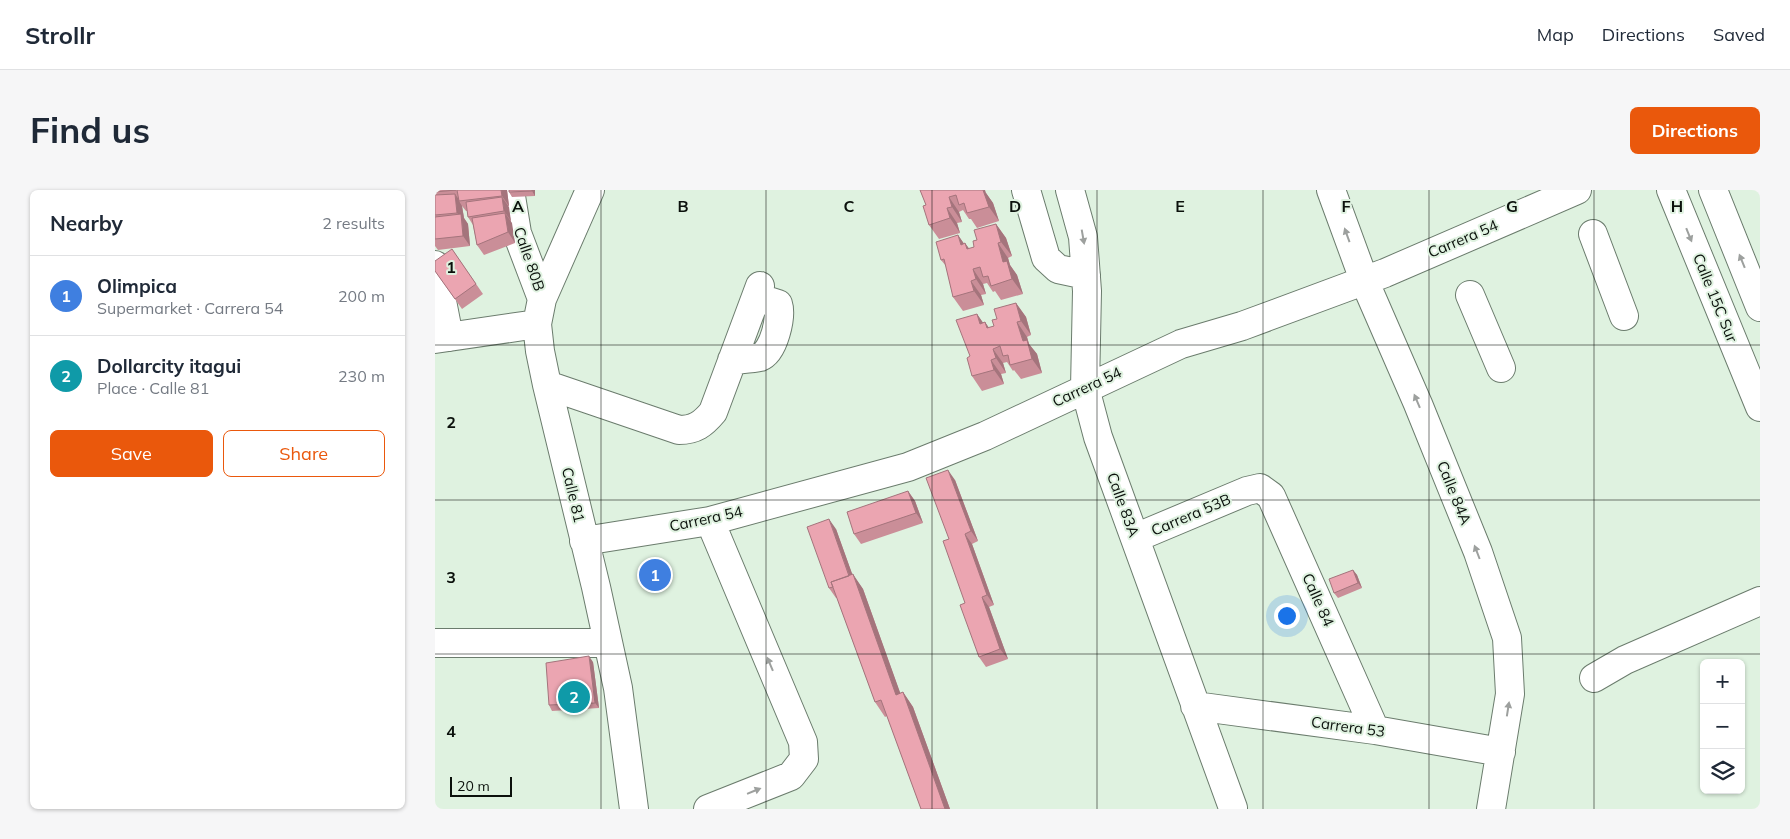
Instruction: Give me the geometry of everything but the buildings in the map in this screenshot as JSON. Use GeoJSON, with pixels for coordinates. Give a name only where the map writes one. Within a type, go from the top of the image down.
{"type":"FeatureCollection","features":[{"type":"Feature","properties":{"kind":"street","name":"Calle 80B"},"geometry":{"type":"LineString","coordinates":[[510,190],[517,233],[540,312]]}},
{"type":"Feature","properties":{"kind":"street"},"geometry":{"type":"LineString","coordinates":[[435,265],[442,338],[540,312],[590,190]]}},
{"type":"Feature","properties":{"kind":"street"},"geometry":{"type":"LineString","coordinates":[[1025,190],[1046,258],[1057,269],[1086,275]]}},
{"type":"Feature","properties":{"kind":"street","name":"Calle 83A"},"geometry":{"type":"LineString","coordinates":[[1070,190],[1083,237],[1086,275],[1085,388],[1098,437],[1233,808]]}},
{"type":"Feature","properties":{"kind":"street","name":"Calle 84A"},"geometry":{"type":"LineString","coordinates":[[1331,190],[1364,280],[1414,395],[1478,552],[1507,638],[1510,694],[1491,809]]}},
{"type":"Feature","properties":{"kind":"street","name":"Carrera 54"},"geometry":{"type":"LineString","coordinates":[[584,541],[710,521],[909,467],[985,436],[1181,344],[1242,326],[1364,280],[1577,190]]}},
{"type":"Feature","properties":{"kind":"street","name":"Calle 15C Sur"},"geometry":{"type":"LineString","coordinates":[[1671,190],[1760,407]]}},
{"type":"Feature","properties":{"kind":"street"},"geometry":{"type":"LineString","coordinates":[[1713,190],[1760,307]]}},
{"type":"Feature","properties":{"kind":"street"},"geometry":{"type":"LineString","coordinates":[[1593,234],[1624,316]]}},
{"type":"Feature","properties":{"kind":"street"},"geometry":{"type":"LineString","coordinates":[[547,385],[679,430],[691,430],[704,423],[713,412],[758,291]]}},
{"type":"Feature","properties":{"kind":"street"},"geometry":{"type":"LineString","coordinates":[[1471,295],[1501,368]]}},
{"type":"Feature","properties":{"kind":"street","name":"Calle 81"},"geometry":{"type":"LineString","coordinates":[[540,312],[540,351],[608,642],[619,697],[634,809]]}},
{"type":"Feature","properties":{"kind":"street","name":"Calle 84"},"geometry":{"type":"LineString","coordinates":[[1247,491],[1260,488],[1271,496],[1375,730]]}},
{"type":"Feature","properties":{"kind":"street","name":"Carrera 53B"},"geometry":{"type":"LineString","coordinates":[[1135,538],[1247,491]]}},
{"type":"Feature","properties":{"kind":"street"},"geometry":{"type":"LineString","coordinates":[[709,809],[791,776],[804,759],[803,742],[710,521]]}},
{"type":"Feature","properties":{"kind":"street"},"geometry":{"type":"LineString","coordinates":[[1594,678],[1625,660],[1760,601]]}},
{"type":"Feature","properties":{"kind":"street"},"geometry":{"type":"LineString","coordinates":[[435,643],[608,642]]}},
{"type":"Feature","properties":{"kind":"street","name":"Carrera 53"},"geometry":{"type":"LineString","coordinates":[[1195,706],[1375,730],[1501,752]]}},
{"type":"Feature","properties":{"kind":"place","name":"Olimpica"},"geometry":{"type":"Point","coordinates":[655,575]}},
{"type":"Feature","properties":{"kind":"place","name":"Dollarcity itagui"},"geometry":{"type":"Point","coordinates":[574,697]}}]}
